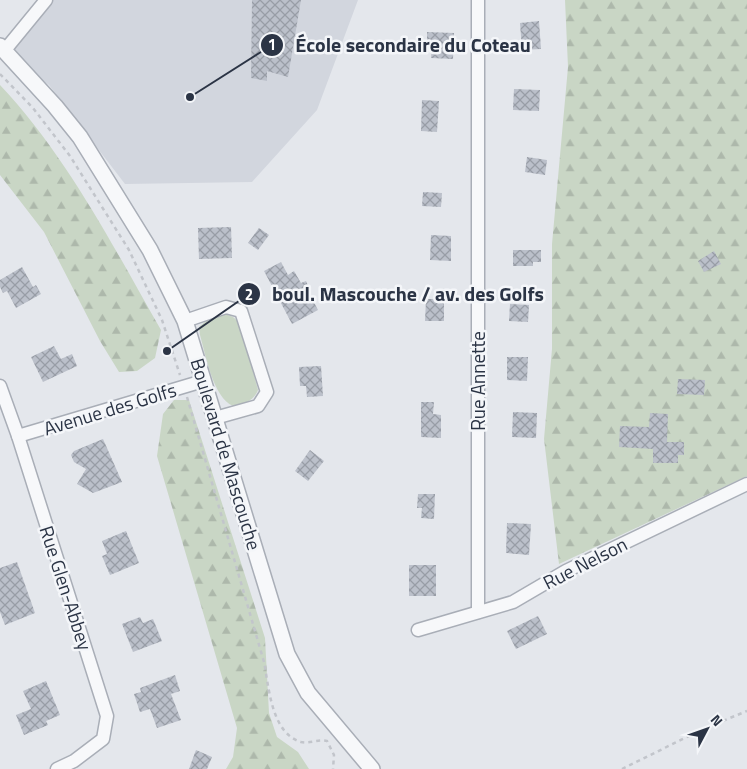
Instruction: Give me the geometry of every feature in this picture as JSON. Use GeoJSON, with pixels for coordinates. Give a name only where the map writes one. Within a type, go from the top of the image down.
{"type":"FeatureCollection","features":[{"type":"Feature","properties":{"kind":"street"},"geometry":{"type":"LineString","coordinates":[[2,48],[46,0]]}},
{"type":"Feature","properties":{"kind":"street","name":"Rue Annette"},"geometry":{"type":"LineString","coordinates":[[478,0],[478,612]]}},
{"type":"Feature","properties":{"kind":"street","name":"Boulevard de Mascouche"},"geometry":{"type":"LineString","coordinates":[[2,48],[55,106],[108,179],[150,250],[185,321],[287,654],[308,693],[372,769]]}},
{"type":"Feature","properties":{"kind":"street"},"geometry":{"type":"LineString","coordinates":[[185,321],[226,307],[241,311],[267,392],[258,406],[215,418]]}},
{"type":"Feature","properties":{"kind":"street","name":"Avenue des Golfs"},"geometry":{"type":"LineString","coordinates":[[18,436],[203,381]]}},
{"type":"Feature","properties":{"kind":"street","name":"Rue Glen-Abbey"},"geometry":{"type":"LineString","coordinates":[[0,386],[18,436],[107,716],[103,739],[74,761],[57,769]]}},
{"type":"Feature","properties":{"kind":"street","name":"Rue Nelson"},"geometry":{"type":"LineString","coordinates":[[418,630],[513,602],[566,571],[747,484]]}},
{"type":"Feature","properties":{"kind":"path","name":"Boulevard de Mascouche"},"geometry":{"type":"LineString","coordinates":[[0,74],[33,108],[70,156],[129,250],[162,320],[179,372]]}},
{"type":"Feature","properties":{"kind":"path","name":"Boulevard de Mascouche"},"geometry":{"type":"LineString","coordinates":[[186,396],[264,662],[280,726],[292,739],[304,743],[318,739],[327,741],[334,756],[333,769]]}},
{"type":"Feature","properties":{"kind":"path"},"geometry":{"type":"LineString","coordinates":[[622,769],[704,729],[747,711]]}},
{"type":"Feature","properties":{"kind":"shaded area"},"geometry":{"type":"Polygon","coordinates":[[[46,0],[358,0],[317,110],[252,182],[125,184],[49,85],[5,50],[46,0]]]}},
{"type":"Feature","properties":{"kind":"green space"},"geometry":{"type":"Polygon","coordinates":[[[565,0],[747,0],[747,476],[559,564],[544,439],[552,349],[552,244],[568,67],[565,0]]]}},
{"type":"Feature","properties":{"kind":"green space"},"geometry":{"type":"Polygon","coordinates":[[[0,85],[47,141],[68,172],[107,234],[161,330],[155,358],[137,371],[119,372],[100,341],[44,232],[0,175],[0,85]]]}},
{"type":"Feature","properties":{"kind":"green space"},"geometry":{"type":"Polygon","coordinates":[[[225,314],[233,317],[240,323],[258,390],[251,400],[233,406],[220,394],[215,385],[199,327],[206,321],[225,314]]]}},
{"type":"Feature","properties":{"kind":"green space"},"geometry":{"type":"Polygon","coordinates":[[[174,400],[189,400],[265,638],[269,713],[277,737],[298,752],[309,769],[226,769],[233,757],[237,728],[157,456],[163,414],[174,400]]]}},
{"type":"Feature","properties":{"kind":"building"},"geometry":{"type":"Polygon","coordinates":[[[252,0],[301,0],[288,77],[267,71],[267,81],[251,78],[252,0]]]}},
{"type":"Feature","properties":{"kind":"building"},"geometry":{"type":"Polygon","coordinates":[[[539,21],[541,49],[522,50],[520,23],[539,21]]]}},
{"type":"Feature","properties":{"kind":"building"},"geometry":{"type":"Polygon","coordinates":[[[427,32],[454,33],[453,59],[431,58],[432,46],[427,46],[427,32]]]}},
{"type":"Feature","properties":{"kind":"building"},"geometry":{"type":"Polygon","coordinates":[[[514,89],[540,90],[539,111],[513,110],[514,89]]]}},
{"type":"Feature","properties":{"kind":"building"},"geometry":{"type":"Polygon","coordinates":[[[422,100],[439,101],[437,132],[421,131],[422,100]]]}},
{"type":"Feature","properties":{"kind":"building"},"geometry":{"type":"Polygon","coordinates":[[[527,157],[547,160],[545,175],[525,172],[527,157]]]}},
{"type":"Feature","properties":{"kind":"building"},"geometry":{"type":"Polygon","coordinates":[[[423,192],[442,193],[441,207],[422,206],[423,192]]]}},
{"type":"Feature","properties":{"kind":"building"},"geometry":{"type":"Polygon","coordinates":[[[231,227],[232,258],[199,259],[198,228],[231,227]]]}},
{"type":"Feature","properties":{"kind":"building"},"geometry":{"type":"Polygon","coordinates":[[[259,228],[269,235],[258,250],[248,243],[259,228]]]}},
{"type":"Feature","properties":{"kind":"building"},"geometry":{"type":"Polygon","coordinates":[[[431,235],[451,236],[451,261],[430,260],[431,235]]]}},
{"type":"Feature","properties":{"kind":"building"},"geometry":{"type":"Polygon","coordinates":[[[513,250],[541,250],[541,262],[533,262],[533,266],[513,266],[513,250]]]}},
{"type":"Feature","properties":{"kind":"building"},"geometry":{"type":"Polygon","coordinates":[[[714,251],[721,264],[704,272],[698,261],[714,251]]]}},
{"type":"Feature","properties":{"kind":"building"},"geometry":{"type":"Polygon","coordinates":[[[281,262],[288,275],[294,271],[301,283],[306,281],[310,290],[308,291],[318,310],[292,324],[264,271],[281,262]]]}},
{"type":"Feature","properties":{"kind":"building"},"geometry":{"type":"Polygon","coordinates":[[[22,267],[33,287],[36,285],[41,294],[16,308],[7,291],[3,293],[0,287],[0,280],[22,267]]]}},
{"type":"Feature","properties":{"kind":"building"},"geometry":{"type":"Polygon","coordinates":[[[426,299],[444,299],[444,321],[425,321],[426,299]]]}},
{"type":"Feature","properties":{"kind":"building"},"geometry":{"type":"Polygon","coordinates":[[[510,304],[529,305],[528,322],[509,321],[510,304]]]}},
{"type":"Feature","properties":{"kind":"building"},"geometry":{"type":"Polygon","coordinates":[[[54,346],[61,359],[72,354],[77,366],[43,382],[31,357],[54,346]]]}},
{"type":"Feature","properties":{"kind":"building"},"geometry":{"type":"Polygon","coordinates":[[[507,357],[528,357],[527,381],[507,380],[507,357]]]}},
{"type":"Feature","properties":{"kind":"building"},"geometry":{"type":"Polygon","coordinates":[[[321,366],[323,396],[307,397],[306,386],[300,386],[299,367],[321,366]]]}},
{"type":"Feature","properties":{"kind":"building"},"geometry":{"type":"Polygon","coordinates":[[[678,379],[705,380],[704,395],[677,394],[678,379]]]}},
{"type":"Feature","properties":{"kind":"building"},"geometry":{"type":"Polygon","coordinates":[[[421,402],[434,402],[433,414],[441,415],[441,438],[421,437],[421,402]]]}},
{"type":"Feature","properties":{"kind":"building"},"geometry":{"type":"Polygon","coordinates":[[[513,412],[537,413],[536,438],[512,437],[513,412]]]}},
{"type":"Feature","properties":{"kind":"building"},"geometry":{"type":"Polygon","coordinates":[[[650,413],[668,414],[667,442],[684,442],[684,455],[678,455],[678,463],[653,463],[653,449],[619,447],[620,426],[649,427],[650,413]]]}},
{"type":"Feature","properties":{"kind":"building"},"geometry":{"type":"Polygon","coordinates":[[[103,439],[122,482],[93,493],[77,484],[86,469],[74,462],[71,455],[74,451],[103,439]]]}},
{"type":"Feature","properties":{"kind":"building"},"geometry":{"type":"Polygon","coordinates":[[[310,450],[324,461],[308,481],[295,471],[310,450]]]}},
{"type":"Feature","properties":{"kind":"building"},"geometry":{"type":"Polygon","coordinates":[[[418,494],[435,494],[434,519],[421,518],[422,508],[417,508],[418,494]]]}},
{"type":"Feature","properties":{"kind":"building"},"geometry":{"type":"Polygon","coordinates":[[[507,523],[531,524],[529,555],[506,553],[507,523]]]}},
{"type":"Feature","properties":{"kind":"building"},"geometry":{"type":"Polygon","coordinates":[[[126,531],[139,563],[110,575],[102,556],[107,554],[102,541],[126,531]]]}},
{"type":"Feature","properties":{"kind":"building"},"geometry":{"type":"Polygon","coordinates":[[[17,562],[35,613],[5,625],[0,612],[0,568],[17,562]]]}},
{"type":"Feature","properties":{"kind":"building"},"geometry":{"type":"Polygon","coordinates":[[[409,565],[436,565],[436,596],[409,596],[409,565]]]}},
{"type":"Feature","properties":{"kind":"building"},"geometry":{"type":"Polygon","coordinates":[[[538,616],[547,634],[516,649],[507,631],[538,616]]]}},
{"type":"Feature","properties":{"kind":"building"},"geometry":{"type":"Polygon","coordinates":[[[140,617],[143,623],[153,619],[162,641],[133,652],[122,624],[140,617]]]}},
{"type":"Feature","properties":{"kind":"building"},"geometry":{"type":"Polygon","coordinates":[[[175,675],[180,691],[171,694],[181,720],[157,728],[150,709],[140,712],[134,694],[141,692],[140,688],[175,675]]]}},
{"type":"Feature","properties":{"kind":"building"},"geometry":{"type":"Polygon","coordinates":[[[46,681],[60,715],[46,721],[48,725],[24,735],[16,715],[31,709],[23,691],[46,681]]]}},
{"type":"Feature","properties":{"kind":"building"},"geometry":{"type":"Polygon","coordinates":[[[196,750],[212,757],[207,769],[189,769],[196,750]]]}},
{"type":"Feature","properties":{"kind":"place","name":"École secondaire du Coteau"},"geometry":{"type":"Point","coordinates":[190,97]}},
{"type":"Feature","properties":{"kind":"place","name":"boul. Mascouche / av. des Golfs"},"geometry":{"type":"Point","coordinates":[167,351]}}]}
